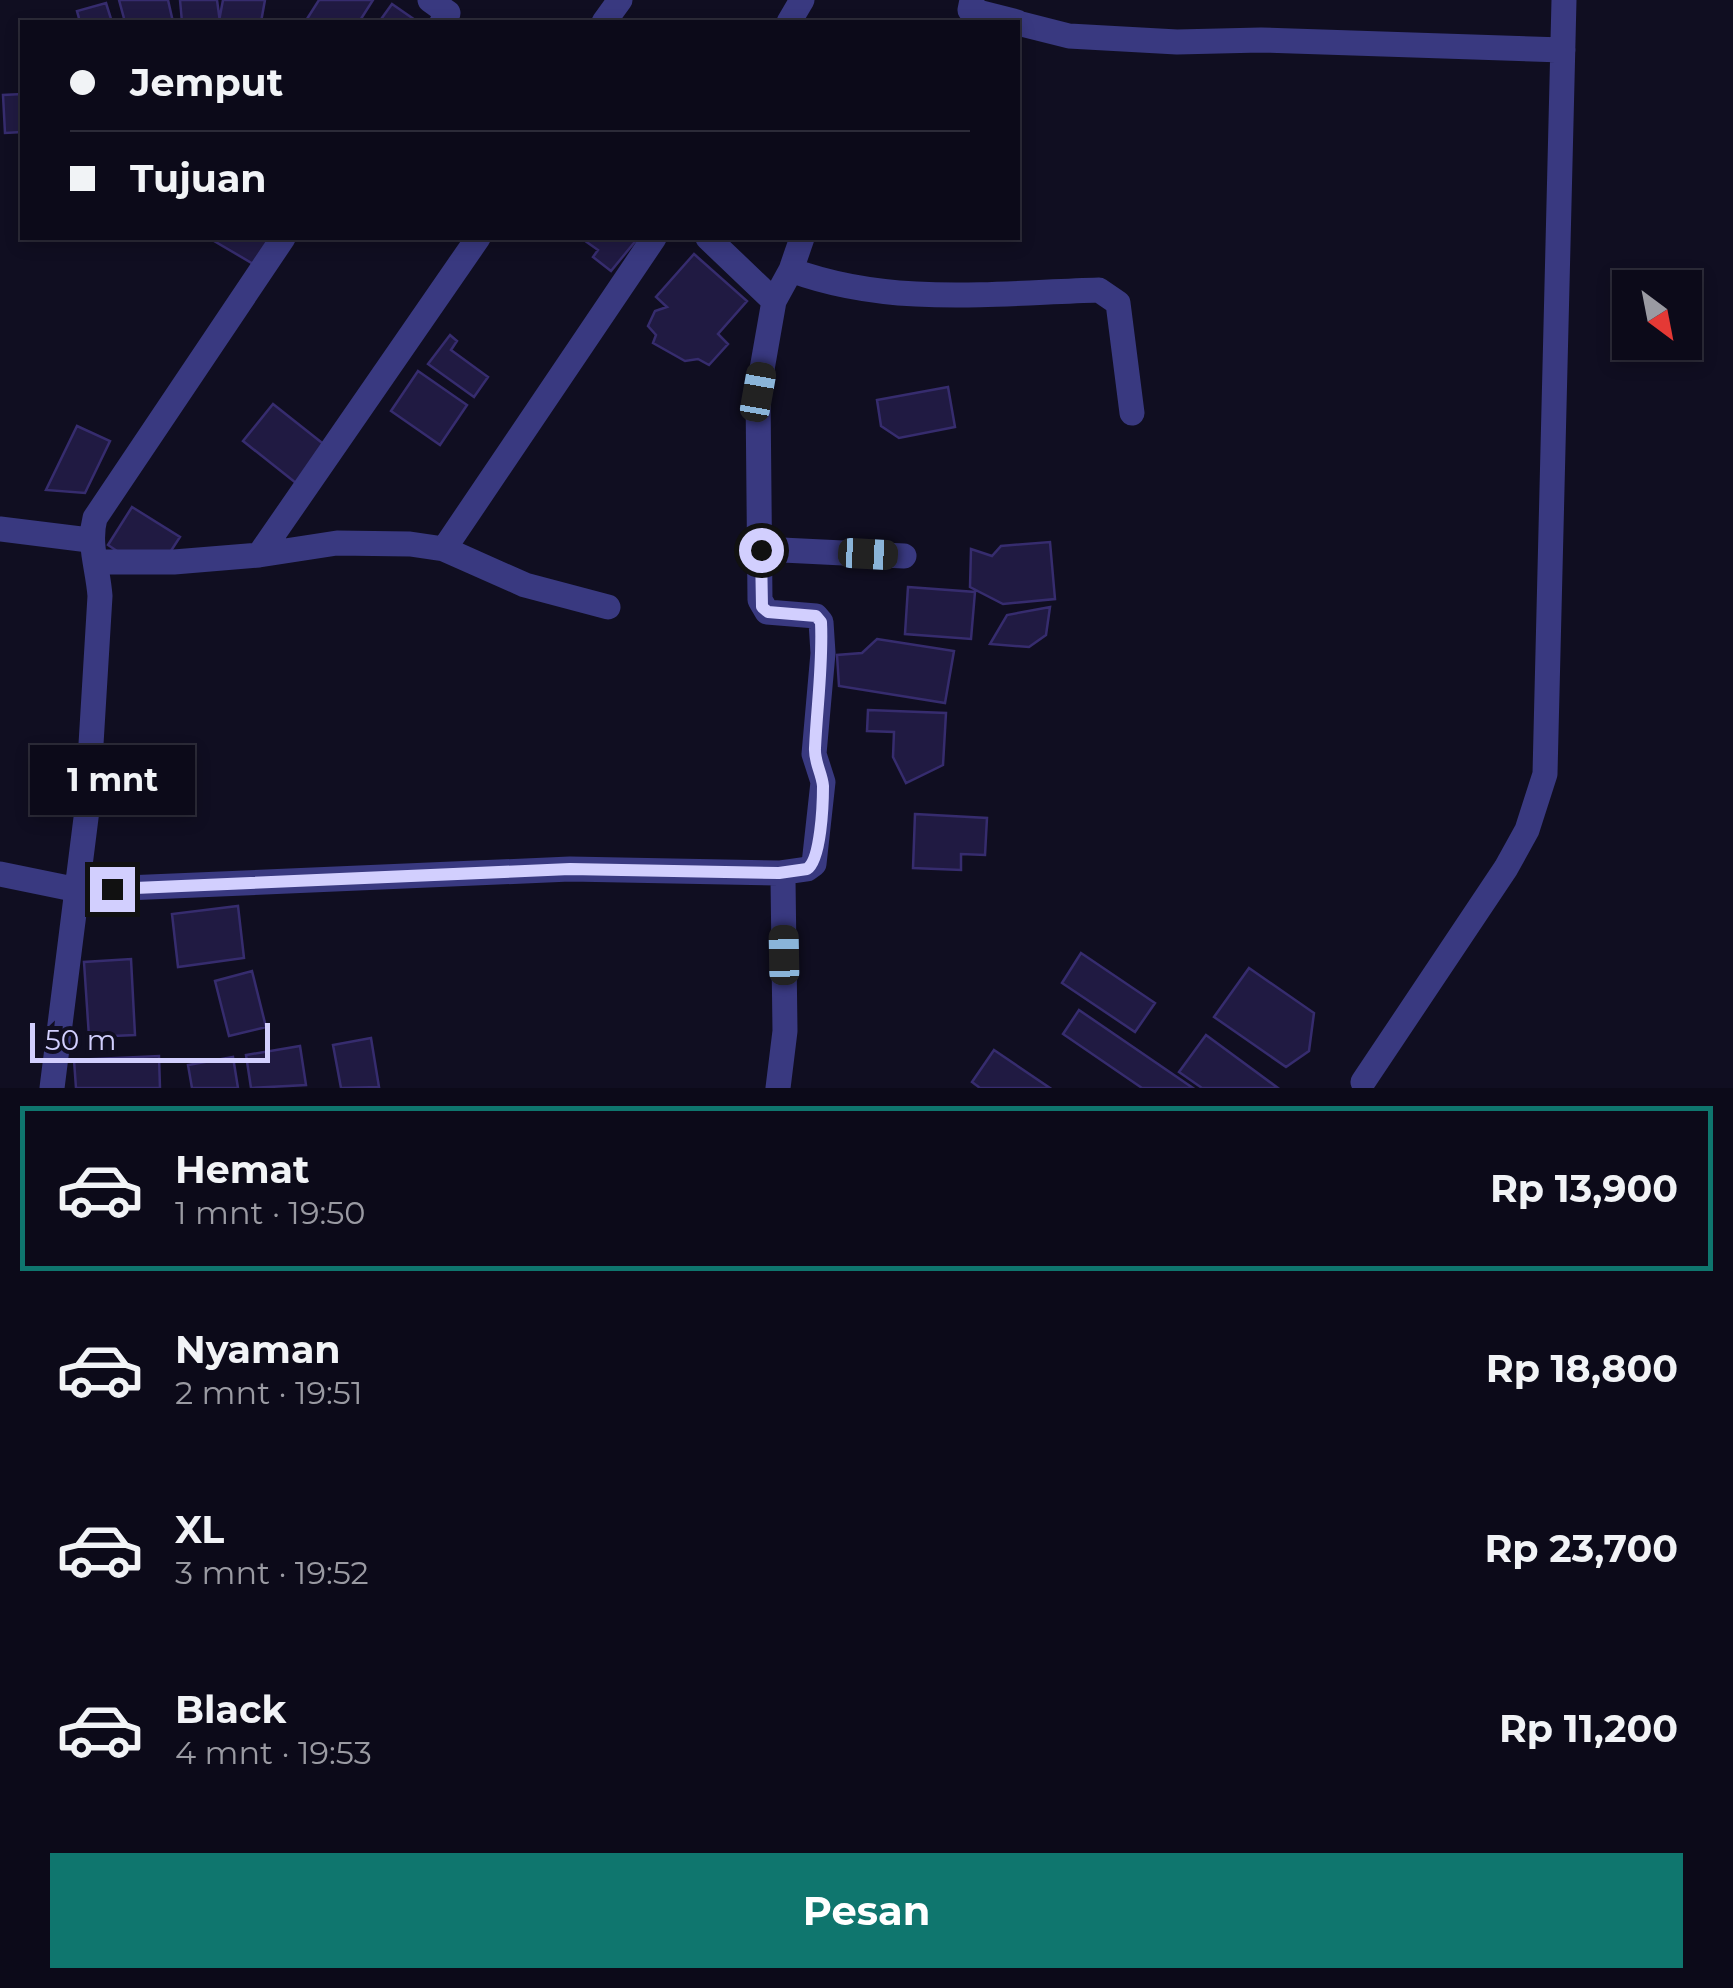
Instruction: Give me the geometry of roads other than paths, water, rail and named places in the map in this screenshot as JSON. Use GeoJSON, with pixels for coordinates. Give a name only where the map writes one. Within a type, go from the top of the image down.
{"type":"FeatureCollection","features":[{"type":"Feature","properties":{"kind":"street"},"geometry":{"type":"LineString","coordinates":[[972,0],[970,10],[1006,20]]}},
{"type":"Feature","properties":{"kind":"street"},"geometry":{"type":"LineString","coordinates":[[1362,1082],[1506,868],[1526,830],[1545,774],[1564,0]]}},
{"type":"Feature","properties":{"kind":"street"},"geometry":{"type":"LineString","coordinates":[[1020,24],[1069,36],[1177,42],[1262,40],[1562,50]]}},
{"type":"Feature","properties":{"kind":"street"},"geometry":{"type":"LineString","coordinates":[[52,1088],[87,810],[99,615],[93,551],[95,518],[282,240]]}},
{"type":"Feature","properties":{"kind":"street"},"geometry":{"type":"LineString","coordinates":[[259,555],[477,240]]}},
{"type":"Feature","properties":{"kind":"street"},"geometry":{"type":"LineString","coordinates":[[444,549],[653,240]]}},
{"type":"Feature","properties":{"kind":"street"},"geometry":{"type":"LineString","coordinates":[[710,240],[774,301]]}},
{"type":"Feature","properties":{"kind":"street"},"geometry":{"type":"LineString","coordinates":[[0,874],[78,890],[570,869],[779,873],[807,869],[816,858],[823,782],[814,754],[823,653],[821,622],[816,616],[768,612],[762,607],[758,392],[774,301],[792,270],[801,240]]}},
{"type":"Feature","properties":{"kind":"street"},"geometry":{"type":"LineString","coordinates":[[792,270],[832,285],[912,296],[1100,290],[1110,294],[1118,303],[1123,327],[1132,413]]}},
{"type":"Feature","properties":{"kind":"street"},"geometry":{"type":"LineString","coordinates":[[0,529],[93,551],[174,562],[338,543],[444,549],[525,585],[608,607]]}},
{"type":"Feature","properties":{"kind":"street"},"geometry":{"type":"LineString","coordinates":[[761,550],[904,556]]}},
{"type":"Feature","properties":{"kind":"street"},"geometry":{"type":"LineString","coordinates":[[778,1088],[785,1031],[779,873]]}}]}
